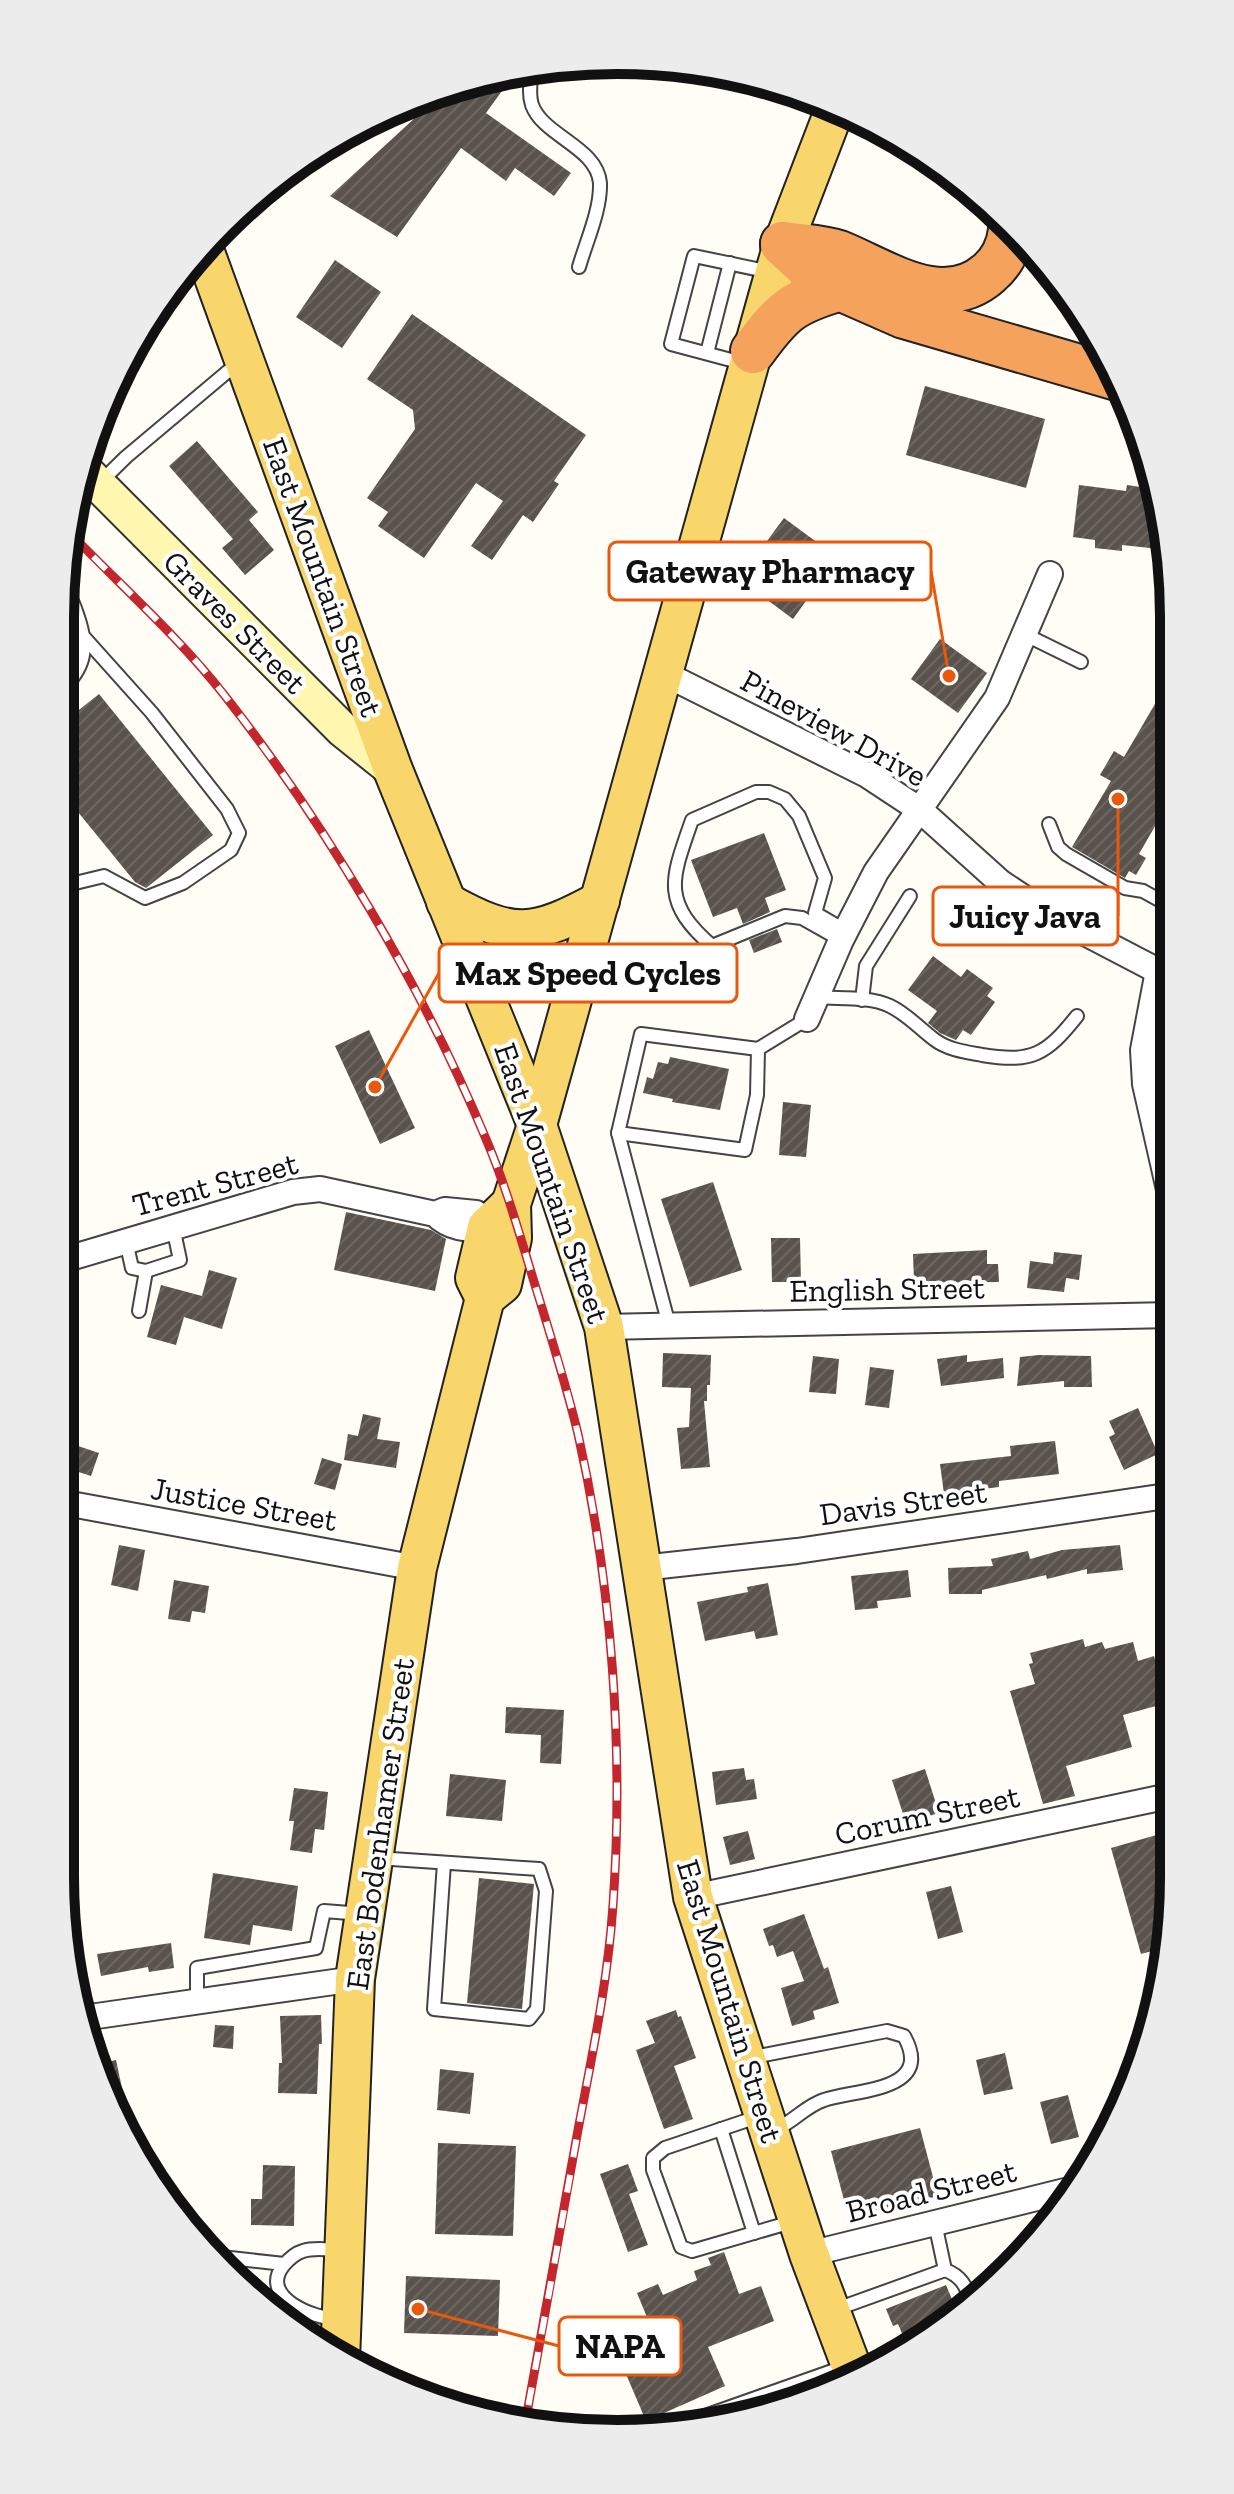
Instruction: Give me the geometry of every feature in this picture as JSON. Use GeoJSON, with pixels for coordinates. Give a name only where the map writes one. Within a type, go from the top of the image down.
{"type":"FeatureCollection","features":[{"type":"Feature","properties":{"kind":"highway"},"geometry":{"type":"LineString","coordinates":[[779,259],[836,252],[910,285],[928,289],[958,289],[992,271],[1008,241]]}},
{"type":"Feature","properties":{"kind":"highway"},"geometry":{"type":"LineString","coordinates":[[779,259],[904,316],[1102,374]]}},
{"type":"Feature","properties":{"kind":"highway"},"geometry":{"type":"LineString","coordinates":[[751,358],[775,321],[791,307],[841,288]]}},
{"type":"Feature","properties":{"kind":"main road","name":"East Bodenhamer Street"},"geometry":{"type":"LineString","coordinates":[[340,2344],[355,1979],[417,1568],[485,1298],[502,1284],[512,1238],[499,1216],[537,1125],[779,259],[832,118]]}},
{"type":"Feature","properties":{"kind":"main road","name":"East Mountain Street"},"geometry":{"type":"LineString","coordinates":[[208,260],[393,770],[537,1125],[604,1327],[693,1897],[803,2237],[852,2366]]}},
{"type":"Feature","properties":{"kind":"main road"},"geometry":{"type":"LineString","coordinates":[[446,902],[477,919],[519,930],[559,923],[600,901]]}},
{"type":"Feature","properties":{"kind":"street","name":"Graves Street"},"geometry":{"type":"LineString","coordinates":[[92,479],[343,730],[393,770]]}},
{"type":"Feature","properties":{"kind":"street"},"geometry":{"type":"LineString","coordinates":[[812,1008],[843,935],[876,872],[997,698],[1050,574]]}},
{"type":"Feature","properties":{"kind":"street","name":"Pineview Drive"},"geometry":{"type":"LineString","coordinates":[[663,673],[867,775],[920,810],[1000,882],[1045,912],[1160,970]]}},
{"type":"Feature","properties":{"kind":"street"},"geometry":{"type":"LineString","coordinates":[[1160,987],[1143,1050],[1145,1084],[1160,1150]]}},
{"type":"Feature","properties":{"kind":"street","name":"Trent Street"},"geometry":{"type":"LineString","coordinates":[[74,1257],[293,1192],[320,1189],[435,1214],[445,1210],[499,1216]]}},
{"type":"Feature","properties":{"kind":"street","name":"English Street"},"geometry":{"type":"LineString","coordinates":[[604,1327],[1160,1315]]}},
{"type":"Feature","properties":{"kind":"street","name":"Davis Street"},"geometry":{"type":"LineString","coordinates":[[642,1568],[797,1551],[1160,1497]]}},
{"type":"Feature","properties":{"kind":"street","name":"Justice Street"},"geometry":{"type":"LineString","coordinates":[[74,1505],[417,1568]]}},
{"type":"Feature","properties":{"kind":"street","name":"Corum Street"},"geometry":{"type":"LineString","coordinates":[[693,1897],[1160,1798]]}},
{"type":"Feature","properties":{"kind":"street"},"geometry":{"type":"LineString","coordinates":[[93,2017],[355,1979]]}},
{"type":"Feature","properties":{"kind":"street","name":"Broad Street"},"geometry":{"type":"LineString","coordinates":[[803,2237],[935,2223],[1059,2193]]}},
{"type":"Feature","properties":{"kind":"lane"},"geometry":{"type":"LineString","coordinates":[[530,81],[532,108],[597,171],[598,197],[579,267]]}},
{"type":"Feature","properties":{"kind":"lane"},"geometry":{"type":"LineString","coordinates":[[751,358],[707,353],[671,344],[694,256],[730,263],[779,259]]}},
{"type":"Feature","properties":{"kind":"lane"},"geometry":{"type":"LineString","coordinates":[[707,353],[730,263]]}},
{"type":"Feature","properties":{"kind":"lane"},"geometry":{"type":"LineString","coordinates":[[94,474],[244,358]]}},
{"type":"Feature","properties":{"kind":"lane"},"geometry":{"type":"LineString","coordinates":[[74,606],[83,636],[84,656],[74,677]]}},
{"type":"Feature","properties":{"kind":"lane"},"geometry":{"type":"LineString","coordinates":[[1024,634],[1081,662]]}},
{"type":"Feature","properties":{"kind":"lane"},"geometry":{"type":"LineString","coordinates":[[74,883],[104,876],[145,898],[183,883],[231,850],[239,833],[227,809],[152,713],[83,636]]}},
{"type":"Feature","properties":{"kind":"lane"},"geometry":{"type":"LineString","coordinates":[[756,792],[769,792],[785,799],[799,816],[825,878],[815,913],[843,935],[802,918],[785,916],[712,946],[692,928],[675,903],[675,870],[692,820],[756,792]]}},
{"type":"Feature","properties":{"kind":"lane"},"geometry":{"type":"LineString","coordinates":[[1049,824],[1058,847],[1066,854],[1125,888],[1143,891],[1160,900]]}},
{"type":"Feature","properties":{"kind":"lane"},"geometry":{"type":"LineString","coordinates":[[862,1000],[866,966],[910,896]]}},
{"type":"Feature","properties":{"kind":"lane"},"geometry":{"type":"LineString","coordinates":[[669,1325],[618,1133],[641,1034],[758,1049],[812,1008],[862,1000],[891,1006],[937,1041],[952,1048],[1017,1060],[1044,1050],[1060,1037],[1077,1016]]}},
{"type":"Feature","properties":{"kind":"lane"},"geometry":{"type":"LineString","coordinates":[[618,1133],[745,1150],[757,1095],[758,1049]]}},
{"type":"Feature","properties":{"kind":"lane"},"geometry":{"type":"LineString","coordinates":[[126,1241],[132,1268],[146,1271],[180,1260],[173,1227]]}},
{"type":"Feature","properties":{"kind":"lane"},"geometry":{"type":"LineString","coordinates":[[139,1311],[146,1271]]}},
{"type":"Feature","properties":{"kind":"lane"},"geometry":{"type":"LineString","coordinates":[[373,1858],[539,1869],[546,1891],[537,2009],[529,2019],[434,2009],[444,1863]]}},
{"type":"Feature","properties":{"kind":"lane"},"geometry":{"type":"LineString","coordinates":[[197,2002],[197,1968],[316,1948],[324,1911],[365,1915]]}},
{"type":"Feature","properties":{"kind":"lane"},"geometry":{"type":"LineString","coordinates":[[745,2058],[887,2031],[904,2036],[911,2049],[911,2064],[900,2080],[884,2087],[820,2100],[791,2123],[721,2129],[665,2148],[653,2158],[653,2170],[685,2251],[754,2233],[803,2237]]}},
{"type":"Feature","properties":{"kind":"lane"},"geometry":{"type":"LineString","coordinates":[[721,2129],[754,2233]]}},
{"type":"Feature","properties":{"kind":"lane"},"geometry":{"type":"LineString","coordinates":[[935,2223],[945,2270]]}},
{"type":"Feature","properties":{"kind":"lane"},"geometry":{"type":"LineString","coordinates":[[341,2319],[307,2314],[284,2297],[277,2285],[284,2264],[303,2251],[344,2250]]}},
{"type":"Feature","properties":{"kind":"lane"},"geometry":{"type":"LineString","coordinates":[[230,2258],[284,2264]]}},
{"type":"Feature","properties":{"kind":"lane"},"geometry":{"type":"LineString","coordinates":[[831,2312],[945,2270],[957,2274],[968,2291]]}},
{"type":"Feature","properties":{"kind":"building"},"geometry":{"type":"Polygon","coordinates":[[[506,85],[486,113],[571,173],[554,196],[515,168],[506,181],[461,148],[397,237],[330,196],[424,110],[506,85]]]}},
{"type":"Feature","properties":{"kind":"building"},"geometry":{"type":"Polygon","coordinates":[[[335,260],[381,292],[342,348],[296,317],[335,260]]]}},
{"type":"Feature","properties":{"kind":"building"},"geometry":{"type":"Polygon","coordinates":[[[412,314],[586,435],[554,481],[559,484],[533,522],[523,515],[492,560],[471,546],[503,501],[476,483],[424,558],[378,526],[388,512],[367,498],[415,429],[413,410],[367,379],[412,314]]]}},
{"type":"Feature","properties":{"kind":"building"},"geometry":{"type":"Polygon","coordinates":[[[925,386],[1045,419],[1026,488],[906,455],[925,386]]]}},
{"type":"Feature","properties":{"kind":"building"},"geometry":{"type":"Polygon","coordinates":[[[197,441],[258,512],[249,520],[274,550],[245,575],[222,548],[233,539],[169,466],[197,441]]]}},
{"type":"Feature","properties":{"kind":"building"},"geometry":{"type":"Polygon","coordinates":[[[1079,485],[1126,491],[1127,485],[1144,488],[1155,549],[1122,545],[1122,551],[1095,548],[1095,540],[1073,537],[1079,485]]]}},
{"type":"Feature","properties":{"kind":"building"},"geometry":{"type":"Polygon","coordinates":[[[784,518],[849,566],[839,580],[835,577],[828,586],[821,580],[793,619],[750,587],[775,553],[764,545],[784,518]]]}},
{"type":"Feature","properties":{"kind":"building"},"geometry":{"type":"Polygon","coordinates":[[[940,639],[987,673],[958,713],[911,679],[940,639]]]}},
{"type":"Feature","properties":{"kind":"building"},"geometry":{"type":"Polygon","coordinates":[[[99,694],[213,835],[146,888],[135,882],[74,807],[74,714],[99,694]]]}},
{"type":"Feature","properties":{"kind":"building"},"geometry":{"type":"Polygon","coordinates":[[[1159,697],[1160,817],[1139,854],[1146,858],[1136,875],[1129,871],[1125,878],[1072,847],[1111,781],[1100,775],[1114,751],[1124,757],[1159,697]]]}},
{"type":"Feature","properties":{"kind":"building"},"geometry":{"type":"Polygon","coordinates":[[[764,833],[786,890],[765,898],[770,912],[743,924],[737,908],[713,917],[691,860],[764,833]]]}},
{"type":"Feature","properties":{"kind":"building"},"geometry":{"type":"Polygon","coordinates":[[[777,929],[782,942],[754,953],[749,940],[777,929]]]}},
{"type":"Feature","properties":{"kind":"building"},"geometry":{"type":"Polygon","coordinates":[[[933,956],[961,977],[967,969],[993,988],[987,996],[995,1002],[971,1035],[963,1030],[956,1040],[940,1033],[928,1023],[937,1011],[908,990],[933,956]]]}},
{"type":"Feature","properties":{"kind":"building"},"geometry":{"type":"Polygon","coordinates":[[[369,1030],[415,1128],[380,1144],[335,1046],[369,1030]]]}},
{"type":"Feature","properties":{"kind":"building"},"geometry":{"type":"Polygon","coordinates":[[[670,1057],[729,1069],[720,1110],[672,1102],[673,1099],[643,1093],[647,1077],[653,1079],[658,1062],[668,1064],[670,1057]]]}},
{"type":"Feature","properties":{"kind":"building"},"geometry":{"type":"Polygon","coordinates":[[[783,1102],[811,1105],[806,1157],[779,1155],[783,1102]]]}},
{"type":"Feature","properties":{"kind":"building"},"geometry":{"type":"Polygon","coordinates":[[[713,1182],[742,1270],[690,1287],[661,1199],[713,1182]]]}},
{"type":"Feature","properties":{"kind":"building"},"geometry":{"type":"Polygon","coordinates":[[[346,1212],[431,1230],[446,1239],[435,1291],[334,1270],[346,1212]]]}},
{"type":"Feature","properties":{"kind":"building"},"geometry":{"type":"Polygon","coordinates":[[[771,1238],[800,1238],[801,1282],[772,1282],[771,1238]]]}},
{"type":"Feature","properties":{"kind":"building"},"geometry":{"type":"Polygon","coordinates":[[[987,1250],[987,1264],[998,1264],[999,1282],[914,1283],[913,1254],[987,1250]]]}},
{"type":"Feature","properties":{"kind":"building"},"geometry":{"type":"Polygon","coordinates":[[[1054,1252],[1082,1255],[1079,1280],[1066,1278],[1064,1292],[1027,1288],[1030,1261],[1053,1264],[1054,1252]]]}},
{"type":"Feature","properties":{"kind":"building"},"geometry":{"type":"Polygon","coordinates":[[[209,1270],[237,1278],[222,1329],[184,1317],[176,1345],[147,1337],[161,1285],[202,1296],[209,1270]]]}},
{"type":"Feature","properties":{"kind":"building"},"geometry":{"type":"Polygon","coordinates":[[[663,1353],[711,1355],[710,1385],[707,1385],[707,1401],[704,1401],[710,1467],[681,1469],[677,1428],[689,1427],[691,1388],[662,1387],[663,1353]]]}},
{"type":"Feature","properties":{"kind":"building"},"geometry":{"type":"Polygon","coordinates":[[[967,1355],[967,1362],[1003,1358],[1004,1378],[941,1386],[937,1359],[967,1355]]]}},
{"type":"Feature","properties":{"kind":"building"},"geometry":{"type":"Polygon","coordinates":[[[813,1356],[839,1359],[836,1394],[809,1392],[813,1356]]]}},
{"type":"Feature","properties":{"kind":"building"},"geometry":{"type":"Polygon","coordinates":[[[1091,1356],[1092,1387],[1064,1387],[1064,1381],[1017,1386],[1020,1357],[1091,1356]]]}},
{"type":"Feature","properties":{"kind":"building"},"geometry":{"type":"Polygon","coordinates":[[[870,1367],[894,1370],[889,1408],[865,1405],[870,1367]]]}},
{"type":"Feature","properties":{"kind":"building"},"geometry":{"type":"Polygon","coordinates":[[[1138,1408],[1158,1454],[1124,1470],[1109,1437],[1115,1434],[1109,1421],[1138,1408]]]}},
{"type":"Feature","properties":{"kind":"building"},"geometry":{"type":"Polygon","coordinates":[[[363,1414],[381,1418],[377,1439],[400,1442],[396,1468],[344,1460],[348,1434],[358,1436],[363,1414]]]}},
{"type":"Feature","properties":{"kind":"building"},"geometry":{"type":"Polygon","coordinates":[[[1055,1441],[1059,1474],[999,1481],[999,1487],[944,1494],[940,1464],[1011,1456],[1010,1446],[1055,1441]]]}},
{"type":"Feature","properties":{"kind":"building"},"geometry":{"type":"Polygon","coordinates":[[[74,1445],[99,1453],[91,1476],[74,1471],[74,1445]]]}},
{"type":"Feature","properties":{"kind":"building"},"geometry":{"type":"Polygon","coordinates":[[[322,1458],[342,1464],[335,1490],[314,1484],[322,1458]]]}},
{"type":"Feature","properties":{"kind":"building"},"geometry":{"type":"Polygon","coordinates":[[[119,1545],[145,1550],[138,1591],[111,1585],[119,1545]]]}},
{"type":"Feature","properties":{"kind":"building"},"geometry":{"type":"Polygon","coordinates":[[[1120,1545],[1123,1570],[1087,1574],[1087,1569],[982,1590],[982,1594],[949,1594],[948,1568],[993,1566],[991,1559],[1028,1551],[1030,1559],[1062,1550],[1120,1545]]]}},
{"type":"Feature","properties":{"kind":"building"},"geometry":{"type":"Polygon","coordinates":[[[908,1570],[911,1597],[877,1601],[878,1608],[855,1610],[851,1576],[908,1570]]]}},
{"type":"Feature","properties":{"kind":"building"},"geometry":{"type":"Polygon","coordinates":[[[174,1580],[209,1586],[205,1613],[192,1611],[190,1622],[168,1619],[174,1580]]]}},
{"type":"Feature","properties":{"kind":"building"},"geometry":{"type":"Polygon","coordinates":[[[768,1583],[778,1635],[756,1639],[754,1631],[705,1641],[697,1602],[748,1592],[747,1587],[768,1583]]]}},
{"type":"Feature","properties":{"kind":"building"},"geometry":{"type":"Polygon","coordinates":[[[1083,1639],[1085,1647],[1102,1642],[1105,1649],[1133,1642],[1138,1661],[1154,1656],[1160,1678],[1160,1705],[1123,1715],[1132,1747],[1066,1766],[1075,1796],[1043,1804],[1010,1691],[1035,1684],[1029,1664],[1033,1663],[1030,1653],[1083,1639]]]}},
{"type":"Feature","properties":{"kind":"building"},"geometry":{"type":"Polygon","coordinates":[[[506,1707],[564,1710],[561,1764],[540,1763],[541,1735],[505,1733],[506,1707]]]}},
{"type":"Feature","properties":{"kind":"building"},"geometry":{"type":"Polygon","coordinates":[[[744,1768],[746,1780],[754,1779],[757,1799],[716,1805],[712,1772],[744,1768]]]}},
{"type":"Feature","properties":{"kind":"building"},"geometry":{"type":"Polygon","coordinates":[[[925,1769],[939,1813],[906,1823],[892,1780],[925,1769]]]}},
{"type":"Feature","properties":{"kind":"building"},"geometry":{"type":"Polygon","coordinates":[[[450,1774],[506,1780],[502,1821],[446,1816],[450,1774]]]}},
{"type":"Feature","properties":{"kind":"building"},"geometry":{"type":"Polygon","coordinates":[[[294,1788],[328,1792],[324,1830],[315,1829],[312,1853],[290,1850],[294,1821],[289,1821],[294,1788]]]}},
{"type":"Feature","properties":{"kind":"building"},"geometry":{"type":"Polygon","coordinates":[[[748,1831],[755,1859],[730,1865],[723,1837],[748,1831]]]}},
{"type":"Feature","properties":{"kind":"building"},"geometry":{"type":"Polygon","coordinates":[[[1160,1834],[1159,1913],[1155,1950],[1141,1954],[1111,1848],[1160,1834]]]}},
{"type":"Feature","properties":{"kind":"building"},"geometry":{"type":"Polygon","coordinates":[[[213,1873],[298,1886],[292,1931],[253,1925],[250,1945],[204,1938],[213,1873]]]}},
{"type":"Feature","properties":{"kind":"building"},"geometry":{"type":"Polygon","coordinates":[[[479,1878],[534,1884],[522,2009],[467,2003],[479,1878]]]}},
{"type":"Feature","properties":{"kind":"building"},"geometry":{"type":"Polygon","coordinates":[[[951,1886],[963,1932],[938,1939],[926,1892],[951,1886]]]}},
{"type":"Feature","properties":{"kind":"building"},"geometry":{"type":"Polygon","coordinates":[[[804,1914],[824,1969],[828,1967],[839,2003],[813,2011],[815,2019],[792,2026],[781,1988],[804,1981],[793,1951],[777,1957],[763,1929],[804,1914]]]}},
{"type":"Feature","properties":{"kind":"building"},"geometry":{"type":"Polygon","coordinates":[[[171,1943],[174,1968],[149,1972],[148,1967],[101,1976],[97,1954],[171,1943]]]}},
{"type":"Feature","properties":{"kind":"building"},"geometry":{"type":"Polygon","coordinates":[[[676,2010],[696,2058],[674,2066],[693,2119],[664,2129],[636,2050],[655,2043],[646,2021],[676,2010]]]}},
{"type":"Feature","properties":{"kind":"building"},"geometry":{"type":"Polygon","coordinates":[[[321,2015],[322,2044],[319,2044],[317,2094],[278,2093],[279,2063],[282,2063],[280,2016],[321,2015]]]}},
{"type":"Feature","properties":{"kind":"building"},"geometry":{"type":"Polygon","coordinates":[[[215,2025],[234,2026],[233,2049],[213,2047],[215,2025]]]}},
{"type":"Feature","properties":{"kind":"building"},"geometry":{"type":"Polygon","coordinates":[[[1005,2053],[1013,2089],[984,2095],[976,2060],[1005,2053]]]}},
{"type":"Feature","properties":{"kind":"building"},"geometry":{"type":"Polygon","coordinates":[[[116,2060],[127,2110],[115,2085],[107,2062],[116,2060]]]}},
{"type":"Feature","properties":{"kind":"building"},"geometry":{"type":"Polygon","coordinates":[[[440,2069],[474,2073],[470,2114],[437,2110],[440,2069]]]}},
{"type":"Feature","properties":{"kind":"building"},"geometry":{"type":"Polygon","coordinates":[[[1068,2095],[1079,2137],[1051,2144],[1040,2102],[1068,2095]]]}},
{"type":"Feature","properties":{"kind":"building"},"geometry":{"type":"Polygon","coordinates":[[[920,2128],[938,2196],[849,2219],[831,2151],[920,2128]]]}},
{"type":"Feature","properties":{"kind":"building"},"geometry":{"type":"Polygon","coordinates":[[[438,2143],[516,2146],[513,2236],[435,2234],[438,2143]]]}},
{"type":"Feature","properties":{"kind":"building"},"geometry":{"type":"Polygon","coordinates":[[[628,2164],[638,2191],[629,2194],[648,2245],[628,2252],[600,2174],[628,2164]]]}},
{"type":"Feature","properties":{"kind":"building"},"geometry":{"type":"Polygon","coordinates":[[[263,2165],[295,2166],[294,2226],[251,2225],[251,2199],[262,2199],[263,2165]]]}},
{"type":"Feature","properties":{"kind":"building"},"geometry":{"type":"Polygon","coordinates":[[[724,2252],[739,2294],[761,2286],[774,2321],[708,2347],[725,2386],[645,2419],[620,2360],[658,2344],[637,2293],[658,2284],[663,2295],[697,2280],[694,2271],[711,2265],[708,2258],[724,2252]]]}},
{"type":"Feature","properties":{"kind":"building"},"geometry":{"type":"Polygon","coordinates":[[[406,2276],[500,2280],[498,2336],[404,2333],[406,2276]]]}},
{"type":"Feature","properties":{"kind":"building"},"geometry":{"type":"Polygon","coordinates":[[[946,2285],[954,2303],[904,2337],[898,2324],[893,2326],[886,2309],[946,2285]]]}},
{"type":"Feature","properties":{"kind":"railway"},"geometry":{"type":"LineString","coordinates":[[80,542],[169,632],[225,696],[336,853],[402,966],[461,1081],[493,1157],[524,1248],[578,1434],[599,1550],[612,1668],[617,1787],[613,1905],[599,2018],[527,2412]]}},
{"type":"Feature","properties":{"kind":"place","name":"Gateway Pharmacy"},"geometry":{"type":"Point","coordinates":[949,676]}},
{"type":"Feature","properties":{"kind":"place","name":"Juicy Java"},"geometry":{"type":"Point","coordinates":[1118,799]}},
{"type":"Feature","properties":{"kind":"place","name":"Max Speed Cycles"},"geometry":{"type":"Point","coordinates":[375,1087]}},
{"type":"Feature","properties":{"kind":"place","name":"NAPA"},"geometry":{"type":"Point","coordinates":[418,2309]}}]}
